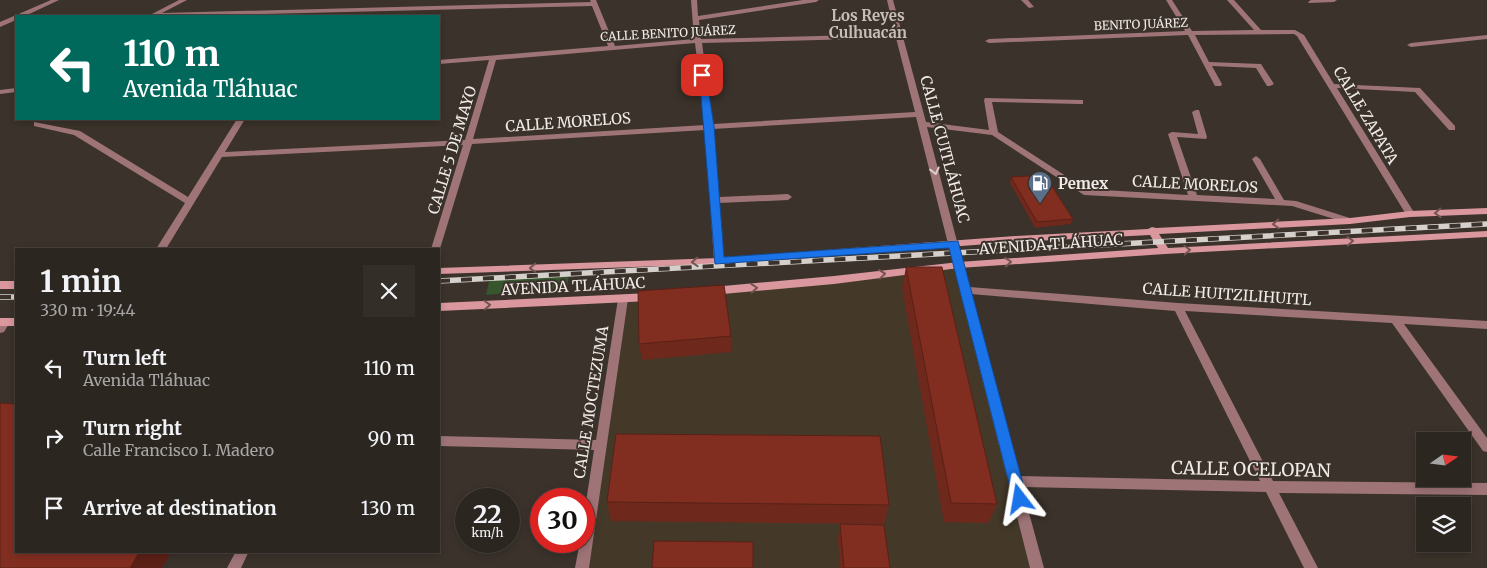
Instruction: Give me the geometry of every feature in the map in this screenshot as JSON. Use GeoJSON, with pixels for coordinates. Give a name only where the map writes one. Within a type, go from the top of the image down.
{"type":"FeatureCollection","features":[{"type":"Feature","properties":{"kind":"main road","name":"AVENIDA TLÁHUAC"},"geometry":{"type":"LineString","coordinates":[[440,271],[719,262],[1152,230],[1487,211]]}},
{"type":"Feature","properties":{"kind":"main road"},"geometry":{"type":"LineString","coordinates":[[1152,230],[1165,251]]}},
{"type":"Feature","properties":{"kind":"main road","name":"AVENIDA TLÁHUAC"},"geometry":{"type":"LineString","coordinates":[[700,292],[834,280],[959,265],[1165,251],[1487,234]]}},
{"type":"Feature","properties":{"kind":"main road"},"geometry":{"type":"LineString","coordinates":[[0,285],[15,285]]}},
{"type":"Feature","properties":{"kind":"main road","name":"AVENIDA TLÁHUAC"},"geometry":{"type":"LineString","coordinates":[[440,307],[662,296]]}},
{"type":"Feature","properties":{"kind":"street"},"geometry":{"type":"LineString","coordinates":[[22,15],[56,0]]}},
{"type":"Feature","properties":{"kind":"street"},"geometry":{"type":"LineString","coordinates":[[152,15],[184,0]]}},
{"type":"Feature","properties":{"kind":"street"},"geometry":{"type":"LineString","coordinates":[[694,0],[709,126],[719,262]]}},
{"type":"Feature","properties":{"kind":"street"},"geometry":{"type":"LineString","coordinates":[[695,19],[816,0]]}},
{"type":"Feature","properties":{"kind":"street","name":"CALLE CUITLÁHUAC"},"geometry":{"type":"LineString","coordinates":[[890,0],[1037,568]]}},
{"type":"Feature","properties":{"kind":"street"},"geometry":{"type":"LineString","coordinates":[[1024,0],[1032,7]]}},
{"type":"Feature","properties":{"kind":"street"},"geometry":{"type":"LineString","coordinates":[[1169,0],[1209,64],[1218,84]]}},
{"type":"Feature","properties":{"kind":"street"},"geometry":{"type":"LineString","coordinates":[[1230,0],[1259,32]]}},
{"type":"Feature","properties":{"kind":"street"},"geometry":{"type":"LineString","coordinates":[[1311,2],[1334,0]]}},
{"type":"Feature","properties":{"kind":"street"},"geometry":{"type":"LineString","coordinates":[[152,15],[310,7],[594,2],[612,47]]}},
{"type":"Feature","properties":{"kind":"street"},"geometry":{"type":"LineString","coordinates":[[306,15],[310,7]]}},
{"type":"Feature","properties":{"kind":"street"},"geometry":{"type":"LineString","coordinates":[[3,23],[15,18]]}},
{"type":"Feature","properties":{"kind":"street","name":"BENITO JUÁREZ"},"geometry":{"type":"LineString","coordinates":[[988,41],[1190,33],[1294,32]]}},
{"type":"Feature","properties":{"kind":"street","name":"CALLE ZAPATA"},"geometry":{"type":"LineString","coordinates":[[1294,32],[1300,35],[1410,214]]}},
{"type":"Feature","properties":{"kind":"street","name":"CALLE BENITO JUÁREZ"},"geometry":{"type":"LineString","coordinates":[[440,62],[698,41],[900,36]]}},
{"type":"Feature","properties":{"kind":"street"},"geometry":{"type":"LineString","coordinates":[[1410,45],[1487,37]]}},
{"type":"Feature","properties":{"kind":"street","name":"CALLE 5 DE MAYO"},"geometry":{"type":"LineString","coordinates":[[436,248],[470,142],[493,59]]}},
{"type":"Feature","properties":{"kind":"street"},"geometry":{"type":"LineString","coordinates":[[1209,64],[1258,66],[1270,84]]}},
{"type":"Feature","properties":{"kind":"street"},"geometry":{"type":"LineString","coordinates":[[3,91],[15,85]]}},
{"type":"Feature","properties":{"kind":"street"},"geometry":{"type":"LineString","coordinates":[[1332,86],[1418,90],[1452,128]]}},
{"type":"Feature","properties":{"kind":"street"},"geometry":{"type":"LineString","coordinates":[[994,133],[988,100],[1080,102]]}},
{"type":"Feature","properties":{"kind":"street"},"geometry":{"type":"LineString","coordinates":[[1194,198],[1172,134],[1203,137],[1196,112]]}},
{"type":"Feature","properties":{"kind":"street","name":"CALLE MORELOS"},"geometry":{"type":"LineString","coordinates":[[218,155],[470,142],[709,126],[922,119],[994,133],[1084,192],[1292,203],[1350,220]]}},
{"type":"Feature","properties":{"kind":"street"},"geometry":{"type":"LineString","coordinates":[[162,248],[240,120]]}},
{"type":"Feature","properties":{"kind":"street"},"geometry":{"type":"LineString","coordinates":[[36,124],[77,134],[189,202]]}},
{"type":"Feature","properties":{"kind":"street"},"geometry":{"type":"LineString","coordinates":[[1256,159],[1281,202]]}},
{"type":"Feature","properties":{"kind":"street"},"geometry":{"type":"LineString","coordinates":[[715,200],[788,197]]}},
{"type":"Feature","properties":{"kind":"street","name":"CALLE HUITZILIHUITL"},"geometry":{"type":"LineString","coordinates":[[965,290],[1178,307],[1487,325]]}},
{"type":"Feature","properties":{"kind":"street","name":"CALLE MOCTEZUMA"},"geometry":{"type":"LineString","coordinates":[[582,568],[624,299]]}},
{"type":"Feature","properties":{"kind":"street"},"geometry":{"type":"LineString","coordinates":[[1178,307],[1311,568]]}},
{"type":"Feature","properties":{"kind":"street"},"geometry":{"type":"LineString","coordinates":[[1395,319],[1487,446]]}},
{"type":"Feature","properties":{"kind":"street"},"geometry":{"type":"LineString","coordinates":[[440,441],[601,445]]}},
{"type":"Feature","properties":{"kind":"street","name":"CALLE OCELOPAN"},"geometry":{"type":"LineString","coordinates":[[1015,481],[1271,487],[1487,489]]}},
{"type":"Feature","properties":{"kind":"street"},"geometry":{"type":"LineString","coordinates":[[234,568],[242,553]]}},
{"type":"Feature","properties":{"kind":"shaded area"},"geometry":{"type":"Polygon","coordinates":[[[959,265],[1037,568],[582,568],[584,553],[595,553],[594,488],[623,299],[959,265]]]}},
{"type":"Feature","properties":{"kind":"green space"},"geometry":{"type":"Polygon","coordinates":[[[569,274],[567,288],[486,295],[490,277],[569,274]]]}},
{"type":"Feature","properties":{"kind":"building","name":"Pemex"},"geometry":{"type":"Polygon","coordinates":[[[1045,175],[1073,219],[1037,222],[1011,177],[1045,175]]]}},
{"type":"Feature","properties":{"kind":"building"},"geometry":{"type":"Polygon","coordinates":[[[906,267],[942,267],[997,504],[951,503],[906,267]]]}},
{"type":"Feature","properties":{"kind":"building"},"geometry":{"type":"Polygon","coordinates":[[[724,285],[731,336],[639,344],[638,291],[724,285]]]}},
{"type":"Feature","properties":{"kind":"building"},"geometry":{"type":"Polygon","coordinates":[[[0,403],[15,404],[15,553],[139,553],[130,568],[0,568],[0,403]]]}},
{"type":"Feature","properties":{"kind":"building"},"geometry":{"type":"Polygon","coordinates":[[[616,434],[880,436],[889,505],[607,502],[616,434]]]}},
{"type":"Feature","properties":{"kind":"building"},"geometry":{"type":"Polygon","coordinates":[[[840,524],[884,525],[890,568],[844,568],[840,524]]]}},
{"type":"Feature","properties":{"kind":"building"},"geometry":{"type":"Polygon","coordinates":[[[654,541],[753,542],[753,568],[652,568],[654,541]]]}},
{"type":"Feature","properties":{"kind":"railway"},"geometry":{"type":"LineString","coordinates":[[440,281],[1487,224]]}},
{"type":"Feature","properties":{"kind":"railway"},"geometry":{"type":"LineString","coordinates":[[0,297],[15,297]]}},
{"type":"Feature","properties":{"kind":"place","name":"Pemex"},"geometry":{"type":"Point","coordinates":[1040,204]}},
{"type":"Feature","properties":{"kind":"district","name":"Los Reyes Culhuacán"},"geometry":{"type":"Point","coordinates":[868,24]}},
{"type":"Feature","properties":{"kind":"route"},"geometry":{"type":"LineString","coordinates":[[702,75],[709,126],[719,262],[954,244],[1020,499]]}}]}
